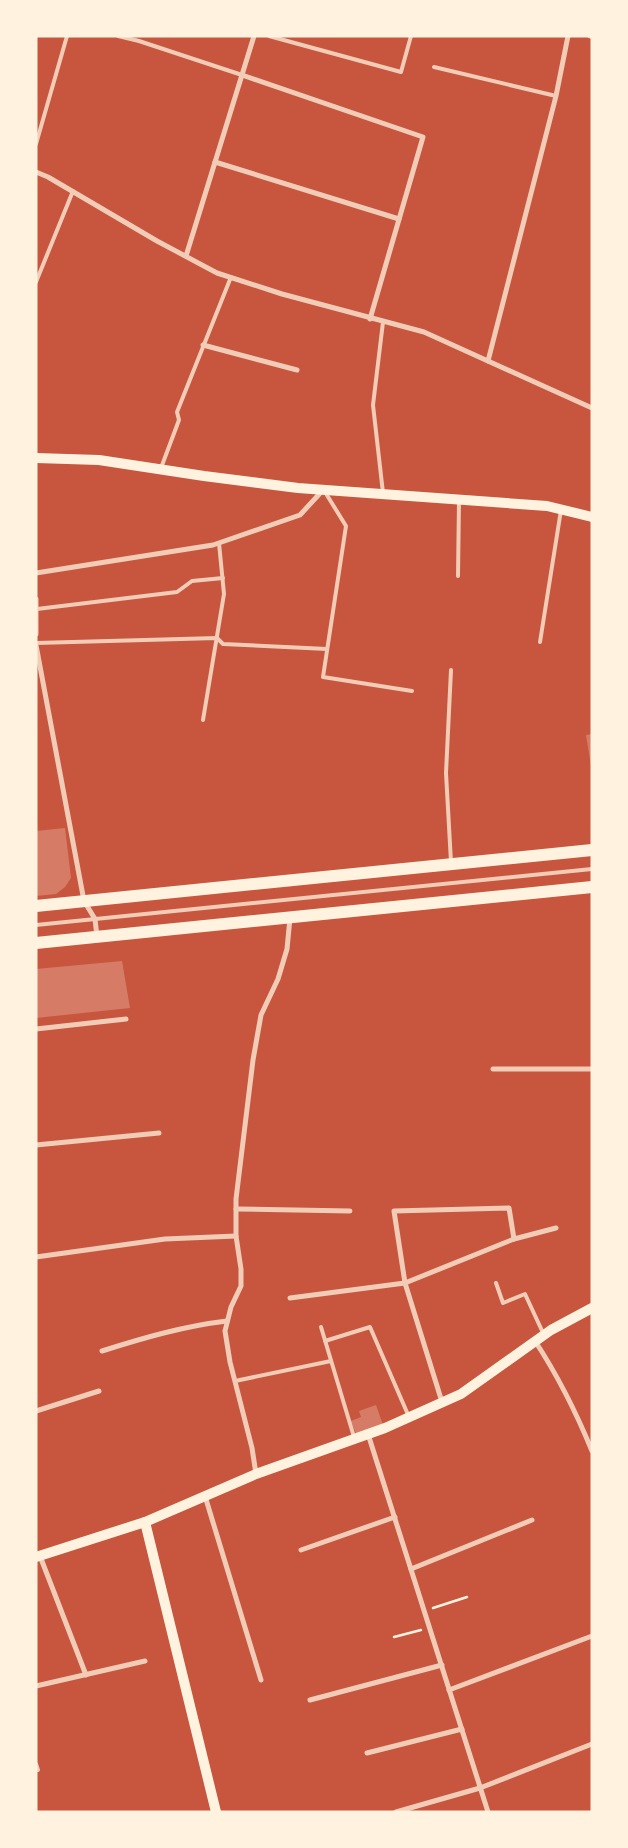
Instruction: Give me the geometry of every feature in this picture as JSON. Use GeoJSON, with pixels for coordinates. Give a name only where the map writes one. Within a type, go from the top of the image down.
{"type":"FeatureCollection","features":[{"type":"Feature","properties":{"kind":"main road"},"geometry":{"type":"LineString","coordinates":[[36,458],[99,460],[248,482],[323,490],[547,506],[592,517]]}},
{"type":"Feature","properties":{"kind":"main road"},"geometry":{"type":"LineString","coordinates":[[36,906],[592,850]]}},
{"type":"Feature","properties":{"kind":"main road"},"geometry":{"type":"LineString","coordinates":[[36,943],[592,887]]}},
{"type":"Feature","properties":{"kind":"main road"},"geometry":{"type":"LineString","coordinates":[[38,1557],[145,1522],[256,1474],[368,1434],[409,1417],[460,1394],[544,1335],[592,1308]]}},
{"type":"Feature","properties":{"kind":"main road"},"geometry":{"type":"LineString","coordinates":[[145,1522],[214,1811]]}},
{"type":"Feature","properties":{"kind":"street"},"geometry":{"type":"LineString","coordinates":[[186,256],[254,36]]}},
{"type":"Feature","properties":{"kind":"street"},"geometry":{"type":"LineString","coordinates":[[488,361],[556,96],[568,36]]}},
{"type":"Feature","properties":{"kind":"street"},"geometry":{"type":"LineString","coordinates":[[242,75],[423,137],[370,318]]}},
{"type":"Feature","properties":{"kind":"street"},"geometry":{"type":"LineString","coordinates":[[215,162],[399,219]]}},
{"type":"Feature","properties":{"kind":"street"},"geometry":{"type":"LineString","coordinates":[[36,172],[48,176],[217,272],[282,294],[424,332],[592,408]]}},
{"type":"Feature","properties":{"kind":"street"},"geometry":{"type":"LineString","coordinates":[[203,345],[297,370]]}},
{"type":"Feature","properties":{"kind":"street"},"geometry":{"type":"LineString","coordinates":[[36,574],[219,543],[300,514],[323,490]]}},
{"type":"Feature","properties":{"kind":"street"},"geometry":{"type":"LineString","coordinates":[[36,599],[36,634]]}},
{"type":"Feature","properties":{"kind":"street"},"geometry":{"type":"LineString","coordinates":[[36,644],[84,901],[95,919],[97,937]]}},
{"type":"Feature","properties":{"kind":"street"},"geometry":{"type":"LineString","coordinates":[[256,1474],[252,1448],[230,1362],[225,1331],[231,1306],[241,1286],[241,1269],[236,1236],[236,1199],[253,1060],[261,1015],[278,979],[287,950],[290,918]]}},
{"type":"Feature","properties":{"kind":"street"},"geometry":{"type":"LineString","coordinates":[[36,1029],[126,1019]]}},
{"type":"Feature","properties":{"kind":"street"},"geometry":{"type":"LineString","coordinates":[[493,1068],[592,1068]]}},
{"type":"Feature","properties":{"kind":"street"},"geometry":{"type":"LineString","coordinates":[[36,1145],[159,1133]]}},
{"type":"Feature","properties":{"kind":"street"},"geometry":{"type":"LineString","coordinates":[[442,1402],[405,1283],[394,1211],[509,1208],[514,1239]]}},
{"type":"Feature","properties":{"kind":"street"},"geometry":{"type":"LineString","coordinates":[[236,1209],[350,1211]]}},
{"type":"Feature","properties":{"kind":"street"},"geometry":{"type":"LineString","coordinates":[[290,1298],[405,1283],[514,1239],[556,1228]]}},
{"type":"Feature","properties":{"kind":"street"},"geometry":{"type":"LineString","coordinates":[[36,1258],[165,1240],[236,1236]]}},
{"type":"Feature","properties":{"kind":"street"},"geometry":{"type":"LineString","coordinates":[[102,1351],[149,1336],[205,1323],[227,1321]]}},
{"type":"Feature","properties":{"kind":"street"},"geometry":{"type":"LineString","coordinates":[[535,1341],[579,1418],[592,1451]]}},
{"type":"Feature","properties":{"kind":"street"},"geometry":{"type":"LineString","coordinates":[[36,1411],[99,1391]]}},
{"type":"Feature","properties":{"kind":"street"},"geometry":{"type":"LineString","coordinates":[[368,1434],[488,1812]]}},
{"type":"Feature","properties":{"kind":"street"},"geometry":{"type":"LineString","coordinates":[[205,1496],[261,1680]]}},
{"type":"Feature","properties":{"kind":"street"},"geometry":{"type":"LineString","coordinates":[[301,1550],[395,1517]]}},
{"type":"Feature","properties":{"kind":"street"},"geometry":{"type":"LineString","coordinates":[[411,1569],[532,1520]]}},
{"type":"Feature","properties":{"kind":"street"},"geometry":{"type":"LineString","coordinates":[[38,1557],[86,1675]]}},
{"type":"Feature","properties":{"kind":"street"},"geometry":{"type":"LineString","coordinates":[[449,1690],[592,1636]]}},
{"type":"Feature","properties":{"kind":"street"},"geometry":{"type":"LineString","coordinates":[[36,1686],[145,1661]]}},
{"type":"Feature","properties":{"kind":"street"},"geometry":{"type":"LineString","coordinates":[[310,1700],[442,1665]]}},
{"type":"Feature","properties":{"kind":"street"},"geometry":{"type":"LineString","coordinates":[[367,1753],[462,1729]]}},
{"type":"Feature","properties":{"kind":"street"},"geometry":{"type":"LineString","coordinates":[[397,1812],[480,1788],[592,1744]]}},
{"type":"Feature","properties":{"kind":"lane"},"geometry":{"type":"LineString","coordinates":[[36,144],[67,36]]}},
{"type":"Feature","properties":{"kind":"lane"},"geometry":{"type":"LineString","coordinates":[[118,36],[139,41],[242,75]]}},
{"type":"Feature","properties":{"kind":"lane"},"geometry":{"type":"LineString","coordinates":[[269,36],[401,72],[412,36]]}},
{"type":"Feature","properties":{"kind":"lane"},"geometry":{"type":"LineString","coordinates":[[434,67],[556,96]]}},
{"type":"Feature","properties":{"kind":"lane"},"geometry":{"type":"LineString","coordinates":[[36,282],[73,191]]}},
{"type":"Feature","properties":{"kind":"lane"},"geometry":{"type":"LineString","coordinates":[[161,470],[179,420],[177,412],[230,277]]}},
{"type":"Feature","properties":{"kind":"lane"},"geometry":{"type":"LineString","coordinates":[[383,322],[373,405],[383,494]]}},
{"type":"Feature","properties":{"kind":"lane"},"geometry":{"type":"LineString","coordinates":[[323,490],[346,526],[323,677],[412,691]]}},
{"type":"Feature","properties":{"kind":"lane"},"geometry":{"type":"LineString","coordinates":[[458,576],[459,500]]}},
{"type":"Feature","properties":{"kind":"lane"},"geometry":{"type":"LineString","coordinates":[[540,642],[561,510]]}},
{"type":"Feature","properties":{"kind":"lane"},"geometry":{"type":"LineString","coordinates":[[203,720],[224,594],[219,543]]}},
{"type":"Feature","properties":{"kind":"lane"},"geometry":{"type":"LineString","coordinates":[[37,608],[177,592],[192,581],[223,578]]}},
{"type":"Feature","properties":{"kind":"lane"},"geometry":{"type":"LineString","coordinates":[[36,644],[217,638],[224,644],[327,649]]}},
{"type":"Feature","properties":{"kind":"lane"},"geometry":{"type":"LineString","coordinates":[[450,670],[446,773],[452,864]]}},
{"type":"Feature","properties":{"kind":"lane"},"geometry":{"type":"LineString","coordinates":[[36,925],[592,869]]}},
{"type":"Feature","properties":{"kind":"lane"},"geometry":{"type":"LineString","coordinates":[[496,1283],[503,1303],[525,1294],[544,1335]]}},
{"type":"Feature","properties":{"kind":"lane"},"geometry":{"type":"LineString","coordinates":[[321,1327],[355,1438]]}},
{"type":"Feature","properties":{"kind":"lane"},"geometry":{"type":"LineString","coordinates":[[325,1341],[370,1327],[409,1417]]}},
{"type":"Feature","properties":{"kind":"lane"},"geometry":{"type":"LineString","coordinates":[[235,1381],[331,1361]]}},
{"type":"Feature","properties":{"kind":"lane"},"geometry":{"type":"LineString","coordinates":[[36,1764],[38,1770]]}},
{"type":"Feature","properties":{"kind":"path"},"geometry":{"type":"LineString","coordinates":[[424,1611],[467,1596]]}},
{"type":"Feature","properties":{"kind":"path"},"geometry":{"type":"LineString","coordinates":[[394,1637],[430,1628]]}},
{"type":"Feature","properties":{"kind":"building"},"geometry":{"type":"Polygon","coordinates":[[[592,734],[592,766],[591,766],[586,735],[592,734]]]}},
{"type":"Feature","properties":{"kind":"building"},"geometry":{"type":"Polygon","coordinates":[[[65,828],[71,878],[65,887],[56,894],[36,896],[36,831],[65,828]]]}},
{"type":"Feature","properties":{"kind":"building"},"geometry":{"type":"Polygon","coordinates":[[[122,961],[130,1008],[36,1018],[36,969],[122,961]]]}},
{"type":"Feature","properties":{"kind":"building"},"geometry":{"type":"Polygon","coordinates":[[[376,1405],[383,1425],[356,1434],[351,1421],[361,1417],[359,1411],[376,1405]]]}}]}
